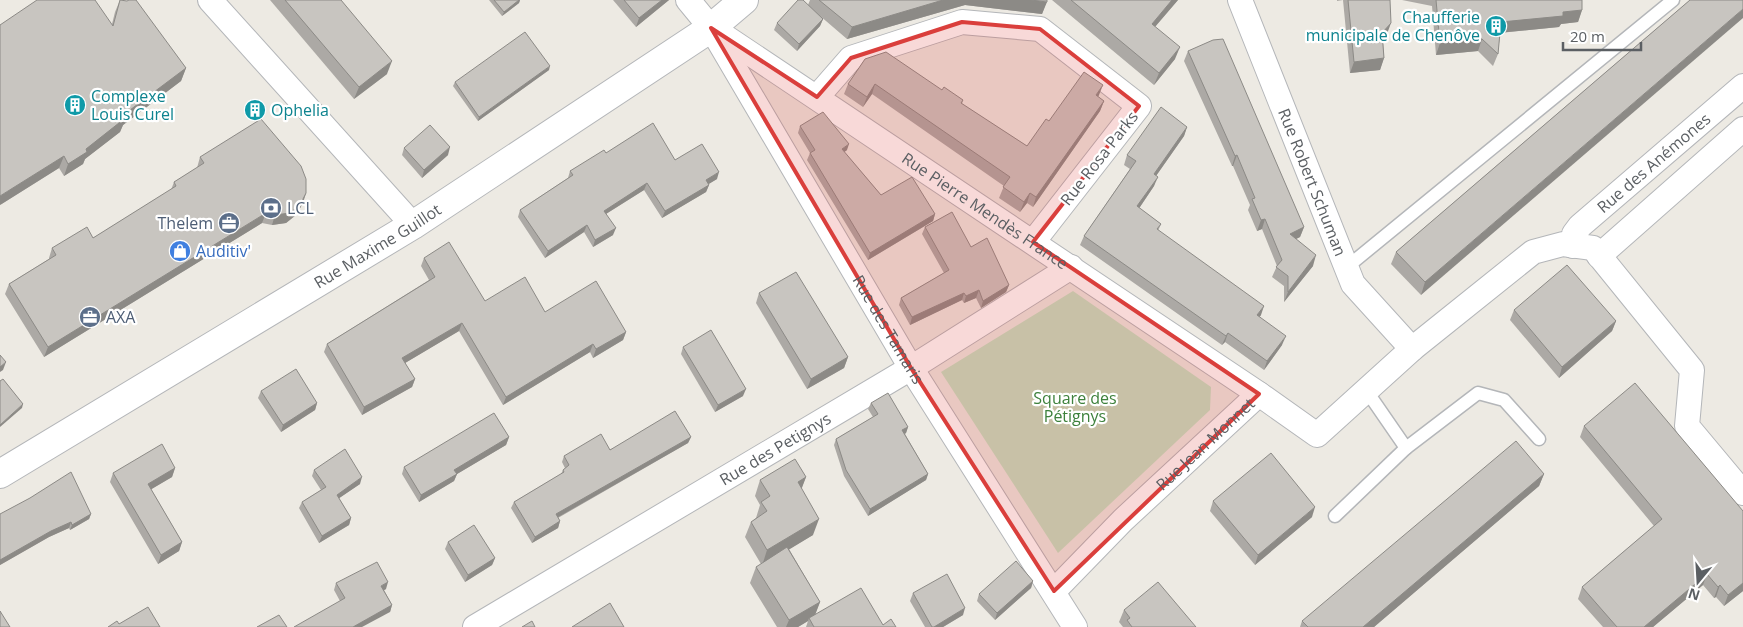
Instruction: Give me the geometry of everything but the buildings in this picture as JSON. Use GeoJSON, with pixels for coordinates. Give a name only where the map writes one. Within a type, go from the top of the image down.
{"type":"FeatureCollection","features":[{"type":"Feature","properties":{"kind":"street"},"geometry":{"type":"LineString","coordinates":[[210,0],[413,225]]}},
{"type":"Feature","properties":{"kind":"street"},"geometry":{"type":"LineString","coordinates":[[688,0],[711,28]]}},
{"type":"Feature","properties":{"kind":"street","name":"Rue Maxime Guillot"},"geometry":{"type":"LineString","coordinates":[[0,474],[413,225],[711,28],[744,0]]}},
{"type":"Feature","properties":{"kind":"street","name":"Rue Robert Schuman"},"geometry":{"type":"LineString","coordinates":[[1240,0],[1353,284],[1412,349]]}},
{"type":"Feature","properties":{"kind":"street","name":"Rue Rosa Parks"},"geometry":{"type":"LineString","coordinates":[[817,98],[851,58],[962,22],[1040,29],[1139,106],[1033,242]]}},
{"type":"Feature","properties":{"kind":"street","name":"Rue Pierre Mendès France"},"geometry":{"type":"LineString","coordinates":[[711,28],[1071,267],[1258,394]]}},
{"type":"Feature","properties":{"kind":"street","name":"Rue des Tamaris"},"geometry":{"type":"LineString","coordinates":[[711,28],[911,368],[1054,591],[1075,627]]}},
{"type":"Feature","properties":{"kind":"street","name":"Rue des Anémones"},"geometry":{"type":"LineString","coordinates":[[1743,86],[1580,226],[1574,234],[1588,250],[1743,129]]}},
{"type":"Feature","properties":{"kind":"street"},"geometry":{"type":"LineString","coordinates":[[1412,349],[1533,252],[1563,244],[1588,250],[1692,370],[1687,426],[1743,493]]}},
{"type":"Feature","properties":{"kind":"street","name":"Rue des Petignys"},"geometry":{"type":"LineString","coordinates":[[475,627],[911,368],[1071,267]]}},
{"type":"Feature","properties":{"kind":"street","name":"Rue Jean Monnet"},"geometry":{"type":"LineString","coordinates":[[1054,591],[1123,520],[1258,394],[1316,435],[1412,349]]}},
{"type":"Feature","properties":{"kind":"lane"},"geometry":{"type":"LineString","coordinates":[[1346,267],[1673,0]]}},
{"type":"Feature","properties":{"kind":"lane"},"geometry":{"type":"LineString","coordinates":[[1366,390],[1406,448]]}},
{"type":"Feature","properties":{"kind":"lane"},"geometry":{"type":"LineString","coordinates":[[1335,516],[1406,448],[1478,393],[1504,400],[1539,439]]}},
{"type":"Feature","properties":{"kind":"highlighted area"},"geometry":{"type":"Polygon","coordinates":[[[962,22],[1040,29],[1139,106],[1033,242],[1259,394],[1054,591],[911,368],[711,28],[817,97],[851,58],[962,22]]]}},
{"type":"Feature","properties":{"kind":"green space","name":"Square des Pétignys"},"geometry":{"type":"Polygon","coordinates":[[[1073,291],[1211,387],[1210,410],[1058,553],[941,372],[1073,291]]]}},
{"type":"Feature","properties":{"kind":"place","name":"Chaufferie municipale de Chenôve"},"geometry":{"type":"Point","coordinates":[1496,26]}},
{"type":"Feature","properties":{"kind":"place","name":"Complexe Louis Curel"},"geometry":{"type":"Point","coordinates":[75,105]}},
{"type":"Feature","properties":{"kind":"place","name":"Ophelia"},"geometry":{"type":"Point","coordinates":[255,110]}},
{"type":"Feature","properties":{"kind":"place","name":"LCL"},"geometry":{"type":"Point","coordinates":[271,208]}},
{"type":"Feature","properties":{"kind":"place","name":"Thelem"},"geometry":{"type":"Point","coordinates":[229,223]}},
{"type":"Feature","properties":{"kind":"place","name":"Auditiv'"},"geometry":{"type":"Point","coordinates":[180,251]}},
{"type":"Feature","properties":{"kind":"place","name":"AXA"},"geometry":{"type":"Point","coordinates":[90,317]}}]}
